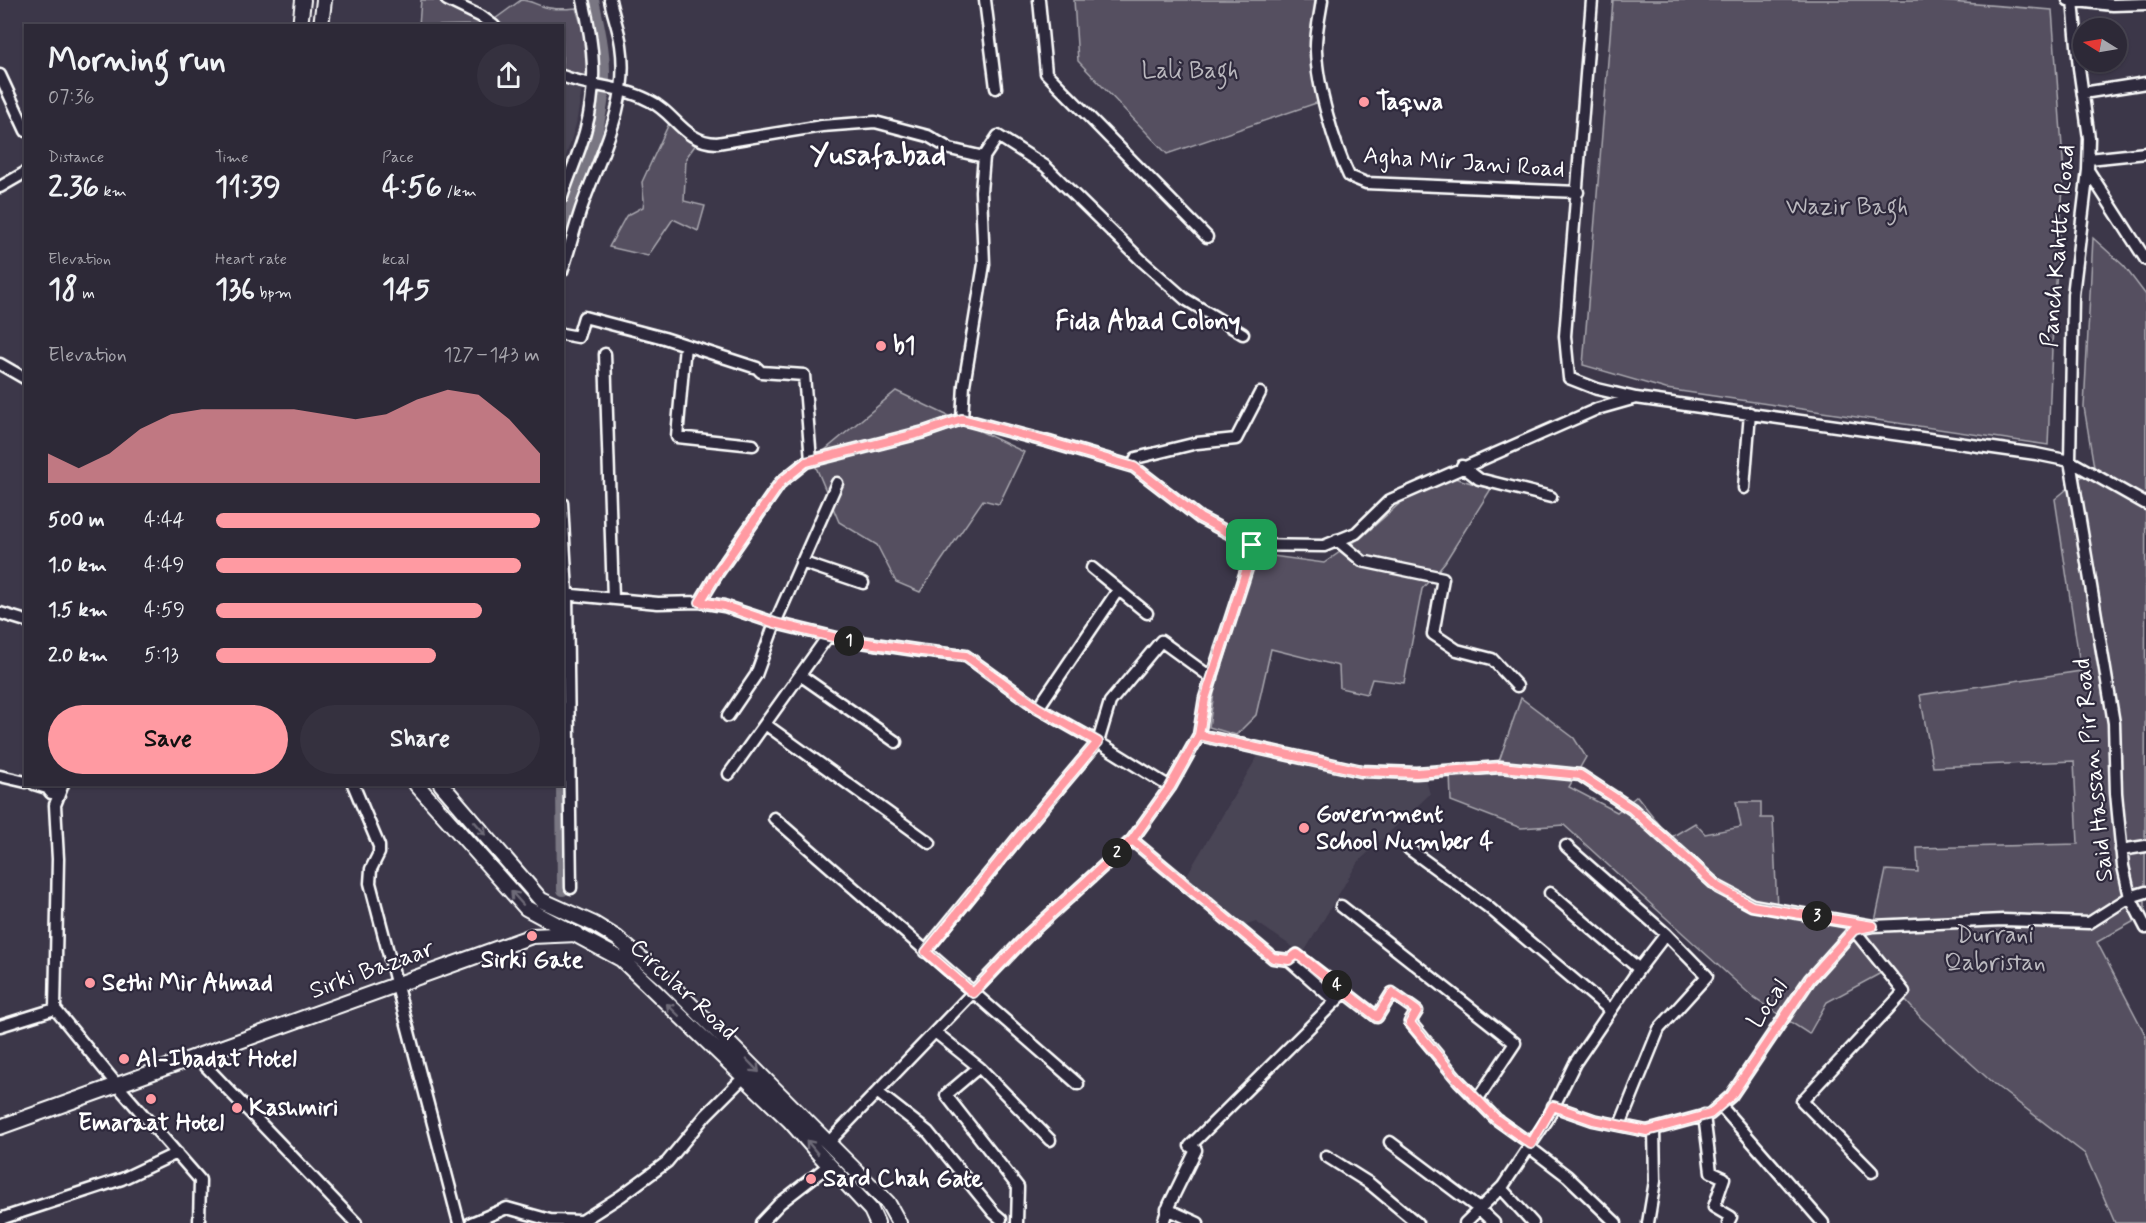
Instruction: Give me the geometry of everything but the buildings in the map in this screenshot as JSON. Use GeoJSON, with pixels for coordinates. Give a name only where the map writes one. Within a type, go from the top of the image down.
{"type":"FeatureCollection","features":[{"type":"Feature","properties":{"kind":"main road"},"geometry":{"type":"LineString","coordinates":[[300,24],[303,0]]}},
{"type":"Feature","properties":{"kind":"main road"},"geometry":{"type":"LineString","coordinates":[[321,24],[324,0]]}},
{"type":"Feature","properties":{"kind":"main road","name":"Circular Road"},"geometry":{"type":"LineString","coordinates":[[418,786],[525,908],[537,906],[577,934],[621,959],[790,1121],[871,1210],[877,1223]]}},
{"type":"Feature","properties":{"kind":"main road"},"geometry":{"type":"LineString","coordinates":[[443,786],[537,906],[581,918],[617,938],[666,980],[888,1203],[899,1223]]}},
{"type":"Feature","properties":{"kind":"main road"},"geometry":{"type":"LineString","coordinates":[[577,934],[581,918]]}},
{"type":"Feature","properties":{"kind":"main road","name":"Sirki Bazaar"},"geometry":{"type":"LineString","coordinates":[[0,1127],[532,936],[577,934]]}},
{"type":"Feature","properties":{"kind":"main road"},"geometry":{"type":"LineString","coordinates":[[654,992],[666,980]]}},
{"type":"Feature","properties":{"kind":"street"},"geometry":{"type":"LineString","coordinates":[[447,0],[491,24]]}},
{"type":"Feature","properties":{"kind":"street"},"geometry":{"type":"LineString","coordinates":[[564,191],[585,132],[593,84],[594,56],[583,0]]}},
{"type":"Feature","properties":{"kind":"street"},"geometry":{"type":"LineString","coordinates":[[564,265],[582,208],[602,160],[621,90],[621,46],[610,0]]}},
{"type":"Feature","properties":{"kind":"street"},"geometry":{"type":"LineString","coordinates":[[985,0],[996,88]]}},
{"type":"Feature","properties":{"kind":"street"},"geometry":{"type":"LineString","coordinates":[[1039,0],[1046,73],[1207,237]]}},
{"type":"Feature","properties":{"kind":"street","name":"Agha Mir Jani Road"},"geometry":{"type":"LineString","coordinates":[[1322,0],[1316,50],[1322,90],[1333,135],[1349,176],[1366,183],[1578,192]]}},
{"type":"Feature","properties":{"kind":"street"},"geometry":{"type":"LineString","coordinates":[[1592,0],[1566,336],[1569,378],[1597,389],[1636,398],[2036,454],[2070,461],[2146,504]]}},
{"type":"Feature","properties":{"kind":"street"},"geometry":{"type":"LineString","coordinates":[[2068,0],[2113,5],[2146,4]]}},
{"type":"Feature","properties":{"kind":"street","name":"Panch Kahtta Road"},"geometry":{"type":"LineString","coordinates":[[2070,461],[2073,295],[2089,138],[2073,0]]}},
{"type":"Feature","properties":{"kind":"street"},"geometry":{"type":"LineString","coordinates":[[0,75],[24,127]]}},
{"type":"Feature","properties":{"kind":"street"},"geometry":{"type":"LineString","coordinates":[[564,77],[621,90],[649,100],[672,117],[684,132],[704,142],[717,143],[822,126],[875,122],[928,136],[950,149],[984,157]]}},
{"type":"Feature","properties":{"kind":"street"},"geometry":{"type":"LineString","coordinates":[[2083,93],[2146,82]]}},
{"type":"Feature","properties":{"kind":"street"},"geometry":{"type":"LineString","coordinates":[[962,419],[964,385],[984,264],[981,191],[984,157],[998,136],[1045,166],[1185,300],[1243,334]]}},
{"type":"Feature","properties":{"kind":"street"},"geometry":{"type":"LineString","coordinates":[[2144,255],[2088,164],[2146,153]]}},
{"type":"Feature","properties":{"kind":"street"},"geometry":{"type":"LineString","coordinates":[[0,187],[24,173]]}},
{"type":"Feature","properties":{"kind":"street"},"geometry":{"type":"LineString","coordinates":[[564,334],[578,337],[584,317],[686,345],[757,368],[762,372],[804,375],[811,460]]}},
{"type":"Feature","properties":{"kind":"street"},"geometry":{"type":"LineString","coordinates":[[686,345],[677,436],[753,446]]}},
{"type":"Feature","properties":{"kind":"street"},"geometry":{"type":"LineString","coordinates":[[605,354],[614,598]]}},
{"type":"Feature","properties":{"kind":"street"},"geometry":{"type":"LineString","coordinates":[[0,364],[24,378]]}},
{"type":"Feature","properties":{"kind":"street"},"geometry":{"type":"LineString","coordinates":[[1134,467],[1136,458],[1197,442],[1236,439],[1260,393]]}},
{"type":"Feature","properties":{"kind":"street"},"geometry":{"type":"LineString","coordinates":[[700,602],[723,564],[781,482],[806,462],[924,432],[962,419],[1059,444],[1134,467],[1200,518],[1252,545],[1324,546],[1356,533],[1389,500],[1462,466],[1597,409],[1636,398]]}},
{"type":"Feature","properties":{"kind":"street"},"geometry":{"type":"LineString","coordinates":[[1744,488],[1750,413]]}},
{"type":"Feature","properties":{"kind":"street","name":"Said Hassan Pir Road"},"geometry":{"type":"LineString","coordinates":[[2070,461],[2114,723],[2116,793],[2122,866],[2130,897],[2146,928]]}},
{"type":"Feature","properties":{"kind":"street"},"geometry":{"type":"LineString","coordinates":[[1462,466],[1479,479],[1551,497]]}},
{"type":"Feature","properties":{"kind":"street"},"geometry":{"type":"LineString","coordinates":[[728,716],[756,675],[775,623],[837,483]]}},
{"type":"Feature","properties":{"kind":"street"},"geometry":{"type":"LineString","coordinates":[[1337,540],[1362,561],[1443,578],[1433,634],[1457,650],[1492,659],[1517,686]]}},
{"type":"Feature","properties":{"kind":"street"},"geometry":{"type":"LineString","coordinates":[[828,1143],[1029,934],[1132,840],[1170,787],[1199,735],[1205,699],[1248,565],[1252,545]]}},
{"type":"Feature","properties":{"kind":"street"},"geometry":{"type":"LineString","coordinates":[[801,562],[863,583]]}},
{"type":"Feature","properties":{"kind":"street"},"geometry":{"type":"LineString","coordinates":[[564,564],[571,888]]}},
{"type":"Feature","properties":{"kind":"street"},"geometry":{"type":"LineString","coordinates":[[1092,568],[1147,613]]}},
{"type":"Feature","properties":{"kind":"street"},"geometry":{"type":"LineString","coordinates":[[1038,708],[1118,591]]}},
{"type":"Feature","properties":{"kind":"street"},"geometry":{"type":"LineString","coordinates":[[565,594],[658,603],[700,602],[724,606],[775,623],[828,636],[966,656],[1038,708],[1170,787]]}},
{"type":"Feature","properties":{"kind":"street"},"geometry":{"type":"LineString","coordinates":[[0,613],[24,620]]}},
{"type":"Feature","properties":{"kind":"street"},"geometry":{"type":"LineString","coordinates":[[729,774],[828,636]]}},
{"type":"Feature","properties":{"kind":"street"},"geometry":{"type":"LineString","coordinates":[[926,952],[1098,742],[1110,702],[1161,641],[1212,678]]}},
{"type":"Feature","properties":{"kind":"street"},"geometry":{"type":"LineString","coordinates":[[800,675],[896,742]]}},
{"type":"Feature","properties":{"kind":"street"},"geometry":{"type":"LineString","coordinates":[[765,724],[930,843]]}},
{"type":"Feature","properties":{"kind":"street"},"geometry":{"type":"LineString","coordinates":[[1199,735],[1361,771],[1416,773],[1501,767],[1580,775],[1632,809],[1718,887],[1752,906],[1873,926]]}},
{"type":"Feature","properties":{"kind":"street"},"geometry":{"type":"LineString","coordinates":[[0,776],[24,782]]}},
{"type":"Feature","properties":{"kind":"street"},"geometry":{"type":"LineString","coordinates":[[40,786],[47,788],[51,793],[61,789]]}},
{"type":"Feature","properties":{"kind":"street"},"geometry":{"type":"LineString","coordinates":[[354,786],[379,846],[379,853],[370,869],[370,882],[459,1223]]}},
{"type":"Feature","properties":{"kind":"street"},"geometry":{"type":"LineString","coordinates":[[61,789],[55,805],[58,859],[55,1010],[117,1086],[201,1180],[199,1223]]}},
{"type":"Feature","properties":{"kind":"street"},"geometry":{"type":"LineString","coordinates":[[774,818],[1078,1084]]}},
{"type":"Feature","properties":{"kind":"street"},"geometry":{"type":"LineString","coordinates":[[1132,840],[1273,958],[1289,960],[1335,1001]]}},
{"type":"Feature","properties":{"kind":"street"},"geometry":{"type":"LineString","coordinates":[[1566,846],[1666,934],[1707,976],[1659,1029],[1620,1125]]}},
{"type":"Feature","properties":{"kind":"street"},"geometry":{"type":"LineString","coordinates":[[2121,850],[2146,846]]}},
{"type":"Feature","properties":{"kind":"street"},"geometry":{"type":"LineString","coordinates":[[1409,849],[1488,907],[1610,1010]]}},
{"type":"Feature","properties":{"kind":"street"},"geometry":{"type":"LineString","coordinates":[[1872,1172],[1802,1101],[1904,992],[1854,930],[1873,926],[2003,920],[2089,923],[2130,897],[2146,892]]}},
{"type":"Feature","properties":{"kind":"street"},"geometry":{"type":"LineString","coordinates":[[1550,893],[1639,969]]}},
{"type":"Feature","properties":{"kind":"street"},"geometry":{"type":"LineString","coordinates":[[1341,906],[1515,1043],[1478,1100]]}},
{"type":"Feature","properties":{"kind":"street","name":"Local"},"geometry":{"type":"LineString","coordinates":[[1553,1106],[1593,1120],[1647,1131],[1710,1114],[1731,1096],[1810,979],[1854,930]]}},
{"type":"Feature","properties":{"kind":"street"},"geometry":{"type":"LineString","coordinates":[[1465,1223],[1500,1188],[1530,1145],[1575,1063],[1610,1010],[1666,934]]}},
{"type":"Feature","properties":{"kind":"street"},"geometry":{"type":"LineString","coordinates":[[1289,960],[1297,954],[1377,1017],[1392,993],[1417,1011],[1410,1023],[1459,1081],[1496,1119],[1567,1176],[1616,1223]]}},
{"type":"Feature","properties":{"kind":"street"},"geometry":{"type":"LineString","coordinates":[[1163,1223],[1167,1209],[1196,1150],[1190,1146],[1345,992]]}},
{"type":"Feature","properties":{"kind":"street"},"geometry":{"type":"LineString","coordinates":[[0,1026],[55,1010]]}},
{"type":"Feature","properties":{"kind":"street"},"geometry":{"type":"LineString","coordinates":[[935,1032],[979,1067],[1050,1140]]}},
{"type":"Feature","properties":{"kind":"street"},"geometry":{"type":"LineString","coordinates":[[197,1057],[356,1223]]}},
{"type":"Feature","properties":{"kind":"street"},"geometry":{"type":"LineString","coordinates":[[979,1067],[946,1095],[1018,1187],[1017,1223]]}},
{"type":"Feature","properties":{"kind":"street"},"geometry":{"type":"LineString","coordinates":[[471,1223],[507,1208],[550,1220],[582,1221],[667,1162],[706,1115],[744,1077]]}},
{"type":"Feature","properties":{"kind":"street"},"geometry":{"type":"LineString","coordinates":[[877,1092],[928,1132],[1001,1219]]}},
{"type":"Feature","properties":{"kind":"street"},"geometry":{"type":"LineString","coordinates":[[1720,1105],[1821,1222]]}},
{"type":"Feature","properties":{"kind":"street"},"geometry":{"type":"LineString","coordinates":[[1704,1115],[1711,1172],[1724,1178],[1714,1207],[1731,1217],[1728,1223]]}},
{"type":"Feature","properties":{"kind":"street"},"geometry":{"type":"LineString","coordinates":[[1648,1223],[1655,1181],[1654,1129]]}},
{"type":"Feature","properties":{"kind":"street"},"geometry":{"type":"LineString","coordinates":[[1390,1142],[1479,1209],[1494,1223]]}},
{"type":"Feature","properties":{"kind":"street"},"geometry":{"type":"LineString","coordinates":[[0,1219],[122,1179],[177,1153]]}},
{"type":"Feature","properties":{"kind":"street"},"geometry":{"type":"LineString","coordinates":[[1326,1156],[1369,1183],[1417,1223]]}},
{"type":"Feature","properties":{"kind":"street"},"geometry":{"type":"LineString","coordinates":[[761,1223],[780,1203],[828,1165]]}},
{"type":"Feature","properties":{"kind":"street"},"geometry":{"type":"LineString","coordinates":[[1500,1188],[1533,1223]]}},
{"type":"Feature","properties":{"kind":"street"},"geometry":{"type":"LineString","coordinates":[[1167,1209],[1198,1223]]}},
{"type":"Feature","properties":{"kind":"shaded area"},"geometry":{"type":"Polygon","coordinates":[[[564,83],[582,88],[576,124],[564,163],[564,83]]]}},
{"type":"Feature","properties":{"kind":"shaded area","name":"Government School Number 4"},"geometry":{"type":"Polygon","coordinates":[[[1262,749],[1361,771],[1424,773],[1430,794],[1358,862],[1303,954],[1256,922],[1232,930],[1182,883],[1262,749]]]}},
{"type":"Feature","properties":{"kind":"green space"},"geometry":{"type":"Polygon","coordinates":[[[421,0],[441,0],[480,22],[479,24],[419,24],[421,0]]]}},
{"type":"Feature","properties":{"kind":"green space"},"geometry":{"type":"Polygon","coordinates":[[[521,0],[553,9],[576,8],[589,49],[586,79],[564,72],[564,24],[502,24],[495,19],[521,0]]]}},
{"type":"Feature","properties":{"kind":"green space","name":"Lali Bagh"},"geometry":{"type":"Polygon","coordinates":[[[1074,0],[1322,0],[1316,50],[1325,100],[1167,154],[1078,61],[1074,0]]]}},
{"type":"Feature","properties":{"kind":"green space","name":"Wazir Bagh"},"geometry":{"type":"Polygon","coordinates":[[[1613,0],[1926,0],[2052,10],[2064,174],[2053,324],[2048,445],[1666,389],[1583,365],[1613,0]]]}},
{"type":"Feature","properties":{"kind":"green space"},"geometry":{"type":"Polygon","coordinates":[[[672,117],[699,140],[686,158],[684,201],[705,206],[698,231],[673,219],[648,256],[609,247],[626,216],[643,207],[642,182],[672,117]]]}},
{"type":"Feature","properties":{"kind":"green space","name":"Durrani Qabristan"},"geometry":{"type":"Polygon","coordinates":[[[2093,238],[2124,266],[2146,295],[2145,915],[2097,942],[2146,1036],[2146,1223],[2115,1223],[2085,1154],[1995,1085],[1921,1018],[1881,973],[1827,1002],[1809,1034],[1755,999],[1564,825],[1521,828],[1451,801],[1450,771],[1497,767],[1521,698],[1574,738],[1586,757],[1569,787],[1617,812],[1637,796],[1670,838],[1695,823],[1705,834],[1741,827],[1736,802],[1761,802],[1761,818],[1773,818],[1777,909],[1874,926],[1886,870],[1918,872],[1917,848],[2078,844],[2074,761],[1933,767],[1920,695],[2081,671],[2055,499],[2094,467],[2084,407],[2093,238]]]}},
{"type":"Feature","properties":{"kind":"green space"},"geometry":{"type":"Polygon","coordinates":[[[896,391],[1024,452],[999,504],[983,500],[920,592],[896,582],[877,545],[839,522],[813,460],[896,391]]]}},
{"type":"Feature","properties":{"kind":"green space"},"geometry":{"type":"Polygon","coordinates":[[[1448,476],[1491,489],[1445,562],[1422,589],[1404,683],[1372,679],[1367,694],[1340,688],[1339,666],[1271,649],[1256,715],[1236,735],[1209,727],[1214,693],[1257,554],[1324,563],[1363,536],[1408,496],[1448,476]]]}},
{"type":"Feature","properties":{"kind":"waterway"},"geometry":{"type":"LineString","coordinates":[[564,226],[590,153],[601,111],[603,54],[593,0]]}},
{"type":"Feature","properties":{"kind":"waterway"},"geometry":{"type":"LineString","coordinates":[[562,786],[563,890]]}},
{"type":"Feature","properties":{"kind":"place","name":"Taqwa"},"geometry":{"type":"Point","coordinates":[1364,102]}},
{"type":"Feature","properties":{"kind":"place","name":"b1"},"geometry":{"type":"Point","coordinates":[881,346]}},
{"type":"Feature","properties":{"kind":"place","name":"Government School Number 4"},"geometry":{"type":"Point","coordinates":[1304,828]}},
{"type":"Feature","properties":{"kind":"place","name":"Sirki Gate"},"geometry":{"type":"Point","coordinates":[532,936]}},
{"type":"Feature","properties":{"kind":"place","name":"Sethi Mir Ahmad"},"geometry":{"type":"Point","coordinates":[90,983]}},
{"type":"Feature","properties":{"kind":"place","name":"Al-Ibadat Hotel"},"geometry":{"type":"Point","coordinates":[124,1059]}},
{"type":"Feature","properties":{"kind":"place","name":"Emaraat Hotel"},"geometry":{"type":"Point","coordinates":[151,1099]}},
{"type":"Feature","properties":{"kind":"place","name":"Kashmiri"},"geometry":{"type":"Point","coordinates":[237,1108]}},
{"type":"Feature","properties":{"kind":"place","name":"Sard Chah Gate"},"geometry":{"type":"Point","coordinates":[811,1179]}},
{"type":"Feature","properties":{"kind":"district","name":"Yusafabad"},"geometry":{"type":"Point","coordinates":[878,155]}},
{"type":"Feature","properties":{"kind":"district","name":"Fida Abad Colony"},"geometry":{"type":"Point","coordinates":[1148,322]}},
{"type":"Feature","properties":{"kind":"route"},"geometry":{"type":"LineString","coordinates":[[1252,545],[1200,518],[1134,467],[962,419],[924,432],[806,462],[781,482],[749,526],[700,602],[724,606],[775,623],[841,639],[966,656],[1038,708],[1098,742],[926,952],[973,993],[1029,934],[1132,840],[1170,787],[1199,735],[1361,771],[1416,773],[1501,767],[1580,775],[1632,809],[1718,887],[1752,906],[1873,926],[1854,930],[1810,979],[1731,1096],[1710,1114],[1647,1131],[1593,1120],[1553,1106],[1531,1144],[1496,1119],[1459,1081],[1410,1023],[1417,1011],[1392,993],[1377,1017],[1297,954],[1289,960],[1273,958],[1132,840],[1142,826],[1170,787],[1199,735],[1205,699],[1248,565],[1252,545]]}}]}
